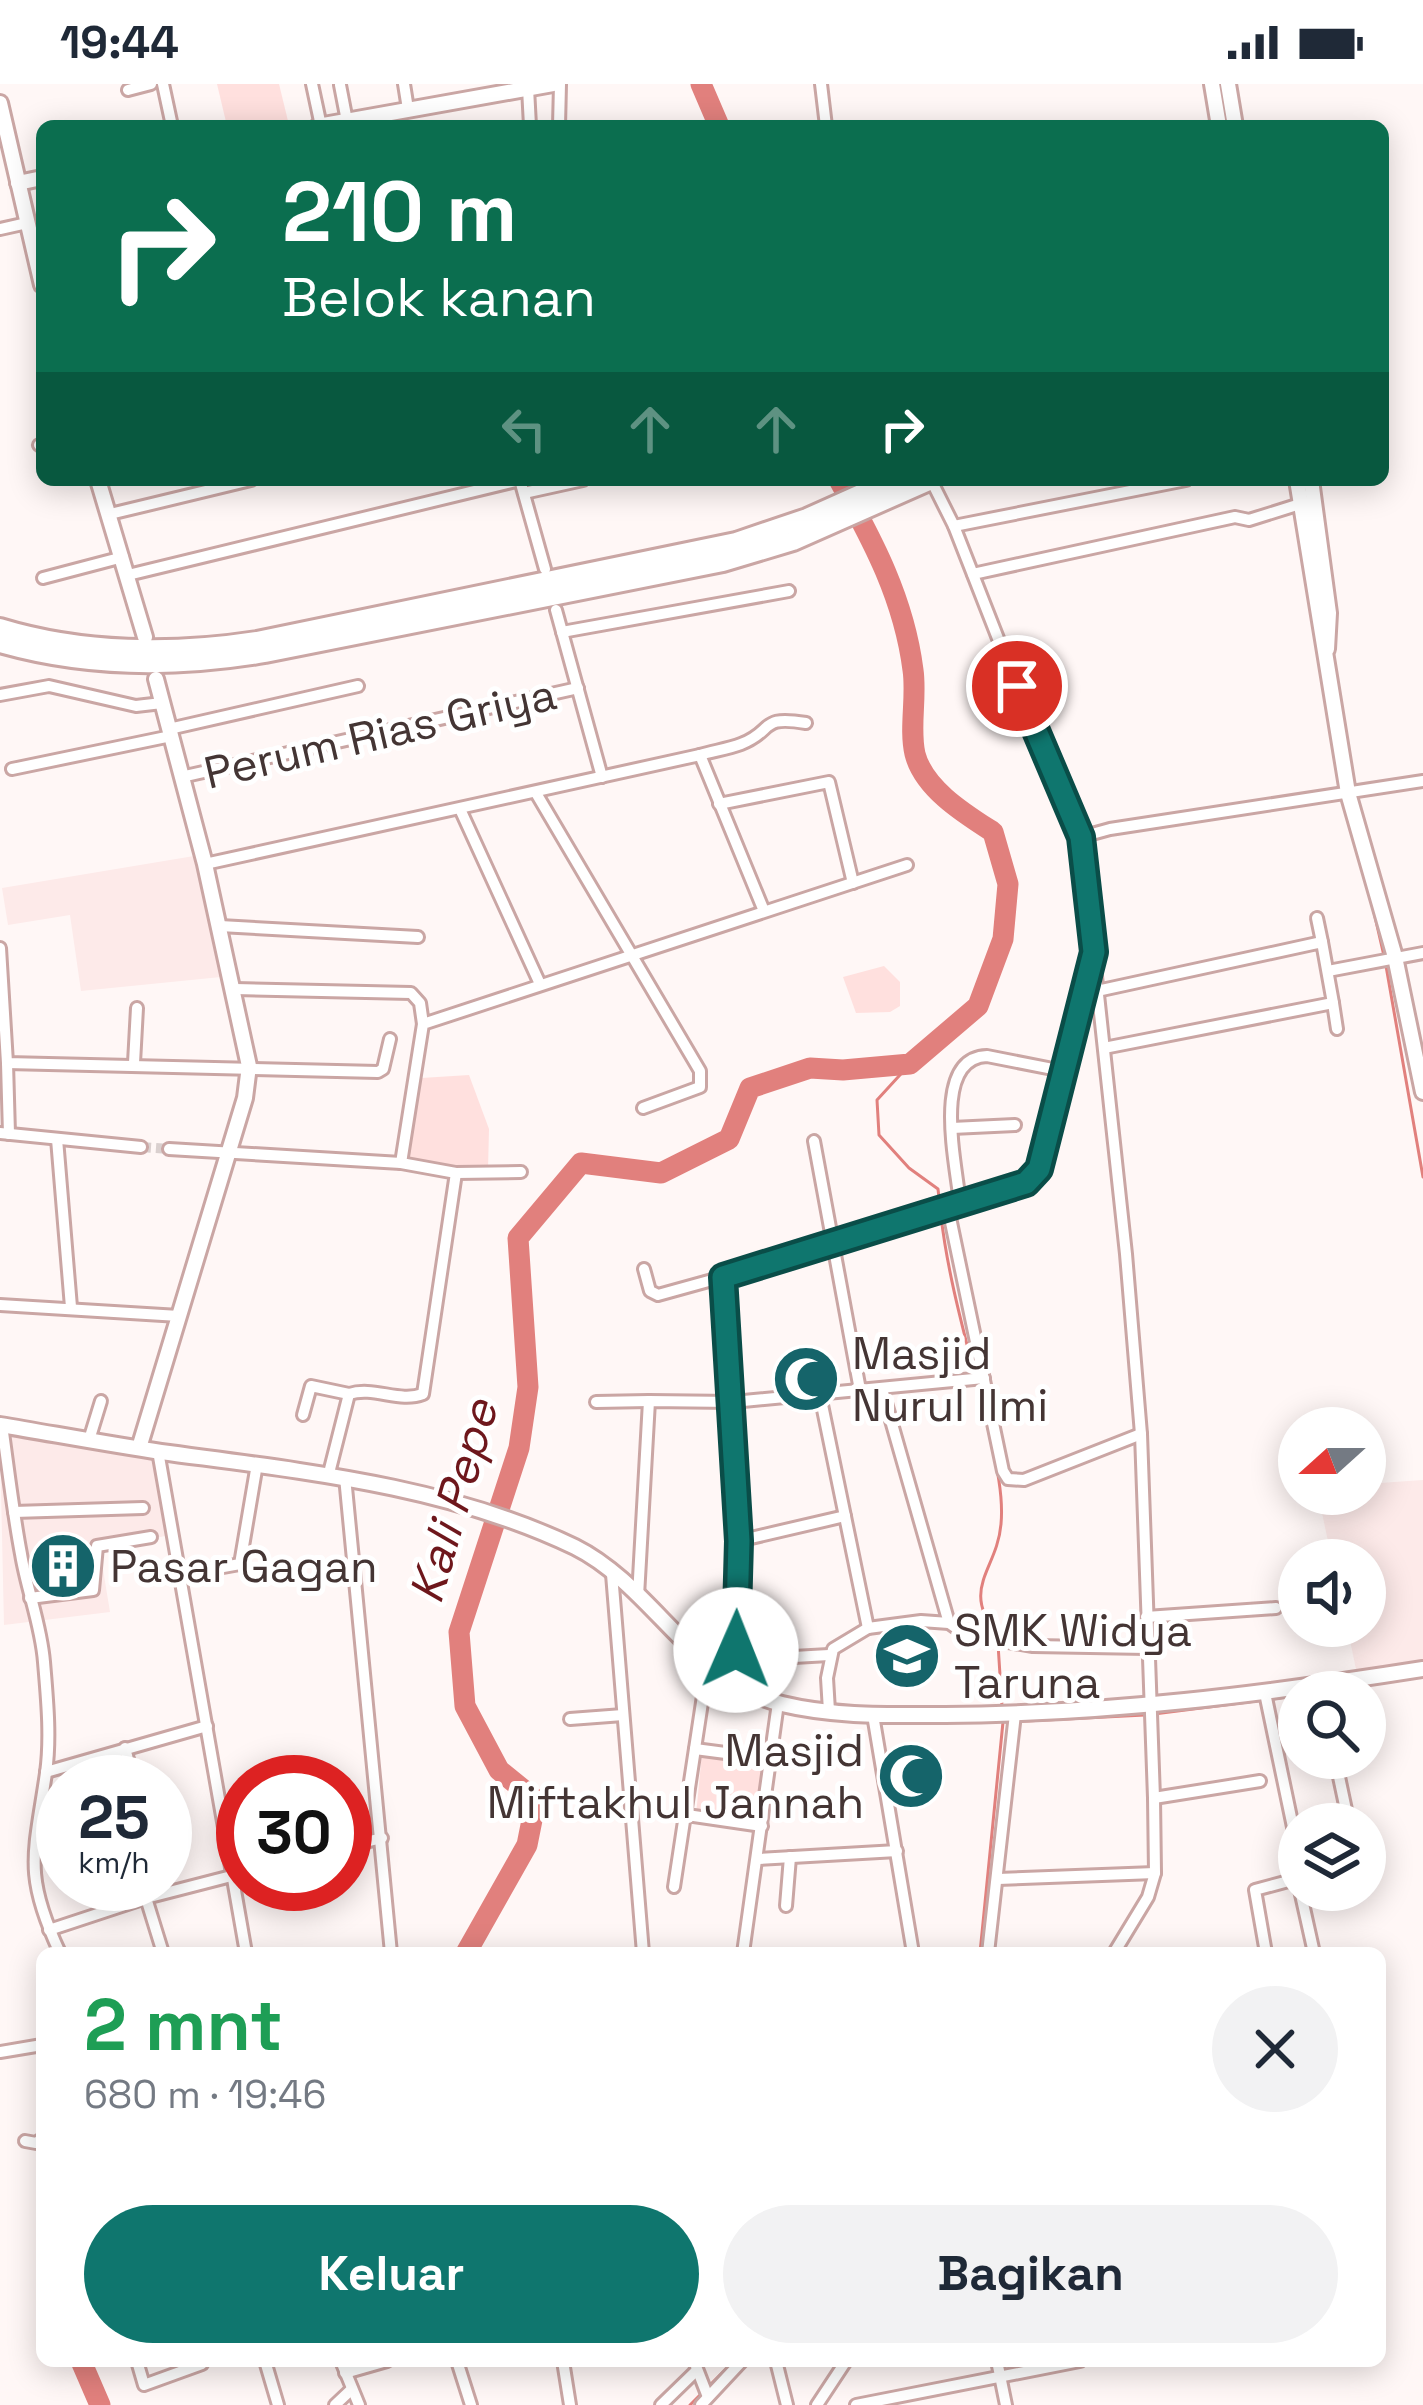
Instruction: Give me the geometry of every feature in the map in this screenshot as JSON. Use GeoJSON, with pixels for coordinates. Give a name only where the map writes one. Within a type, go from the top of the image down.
{"type":"FeatureCollection","features":[{"type":"Feature","properties":{"kind":"highway"},"geometry":{"type":"LineString","coordinates":[[0,628],[74,645],[228,646],[790,533],[880,486]]}},
{"type":"Feature","properties":{"kind":"highway"},"geometry":{"type":"LineString","coordinates":[[0,643],[88,662],[201,663],[688,569],[915,486]]}},
{"type":"Feature","properties":{"kind":"main road"},"geometry":{"type":"LineString","coordinates":[[352,120],[491,89],[556,84]]}},
{"type":"Feature","properties":{"kind":"main road"},"geometry":{"type":"LineString","coordinates":[[1212,84],[1218,120]]}},
{"type":"Feature","properties":{"kind":"main road"},"geometry":{"type":"LineString","coordinates":[[1228,84],[1234,120]]}},
{"type":"Feature","properties":{"kind":"main road"},"geometry":{"type":"LineString","coordinates":[[0,103],[11,176],[36,247]]}},
{"type":"Feature","properties":{"kind":"main road"},"geometry":{"type":"LineString","coordinates":[[100,486],[145,637]]}},
{"type":"Feature","properties":{"kind":"main road"},"geometry":{"type":"LineString","coordinates":[[1298,486],[1348,793],[1387,959],[1421,1068],[1423,1092]]}},
{"type":"Feature","properties":{"kind":"main road"},"geometry":{"type":"LineString","coordinates":[[1312,486],[1329,613],[1327,649]]}},
{"type":"Feature","properties":{"kind":"main road"},"geometry":{"type":"LineString","coordinates":[[139,1448],[245,1098],[249,1066],[205,864],[155,679]]}},
{"type":"Feature","properties":{"kind":"main road"},"geometry":{"type":"LineString","coordinates":[[1,1425],[328,1473],[478,1510],[573,1546],[638,1596],[736,1686],[778,1703],[873,1715],[1014,1718],[1151,1712],[1278,1696]]}},
{"type":"Feature","properties":{"kind":"main road"},"geometry":{"type":"LineString","coordinates":[[1386,1675],[1423,1669]]}},
{"type":"Feature","properties":{"kind":"street"},"geometry":{"type":"LineString","coordinates":[[128,90],[151,84]]}},
{"type":"Feature","properties":{"kind":"street"},"geometry":{"type":"LineString","coordinates":[[163,84],[171,120]]}},
{"type":"Feature","properties":{"kind":"street"},"geometry":{"type":"LineString","coordinates":[[312,84],[319,120]]}},
{"type":"Feature","properties":{"kind":"street"},"geometry":{"type":"LineString","coordinates":[[404,84],[409,109]]}},
{"type":"Feature","properties":{"kind":"street"},"geometry":{"type":"LineString","coordinates":[[556,84],[559,120]]}},
{"type":"Feature","properties":{"kind":"street"},"geometry":{"type":"LineString","coordinates":[[821,84],[825,120]]}},
{"type":"Feature","properties":{"kind":"street"},"geometry":{"type":"LineString","coordinates":[[340,86],[347,120]]}},
{"type":"Feature","properties":{"kind":"street"},"geometry":{"type":"LineString","coordinates":[[528,88],[530,120]]}},
{"type":"Feature","properties":{"kind":"street"},"geometry":{"type":"LineString","coordinates":[[0,229],[27,223]]}},
{"type":"Feature","properties":{"kind":"street"},"geometry":{"type":"LineString","coordinates":[[110,514],[226,486]]}},
{"type":"Feature","properties":{"kind":"street"},"geometry":{"type":"LineString","coordinates":[[934,486],[1081,837],[1141,1434],[1154,1798],[1155,1873],[1148,1897],[1118,1947]]}},
{"type":"Feature","properties":{"kind":"street"},"geometry":{"type":"LineString","coordinates":[[954,526],[1156,486]]}},
{"type":"Feature","properties":{"kind":"street"},"geometry":{"type":"LineString","coordinates":[[128,574],[522,487],[545,569]]}},
{"type":"Feature","properties":{"kind":"street"},"geometry":{"type":"LineString","coordinates":[[973,574],[1235,517],[1254,519],[1300,504]]}},
{"type":"Feature","properties":{"kind":"street"},"geometry":{"type":"LineString","coordinates":[[43,578],[123,557]]}},
{"type":"Feature","properties":{"kind":"street"},"geometry":{"type":"LineString","coordinates":[[562,632],[789,591]]}},
{"type":"Feature","properties":{"kind":"street"},"geometry":{"type":"LineString","coordinates":[[556,610],[602,777]]}},
{"type":"Feature","properties":{"kind":"street"},"geometry":{"type":"LineString","coordinates":[[0,695],[49,686],[136,706],[162,703]]}},
{"type":"Feature","properties":{"kind":"street"},"geometry":{"type":"LineString","coordinates":[[13,770],[358,686]]}},
{"type":"Feature","properties":{"kind":"street","name":"Perum Rias Griya"},"geometry":{"type":"LineString","coordinates":[[182,777],[578,688]]}},
{"type":"Feature","properties":{"kind":"street"},"geometry":{"type":"LineString","coordinates":[[205,864],[700,754],[749,740],[772,721],[806,723]]}},
{"type":"Feature","properties":{"kind":"street"},"geometry":{"type":"LineString","coordinates":[[700,754],[764,911]]}},
{"type":"Feature","properties":{"kind":"street"},"geometry":{"type":"LineString","coordinates":[[719,804],[829,782],[853,883]]}},
{"type":"Feature","properties":{"kind":"street"},"geometry":{"type":"LineString","coordinates":[[1081,837],[1423,782]]}},
{"type":"Feature","properties":{"kind":"street"},"geometry":{"type":"LineString","coordinates":[[536,794],[702,1077],[700,1087],[643,1108]]}},
{"type":"Feature","properties":{"kind":"street"},"geometry":{"type":"LineString","coordinates":[[460,809],[541,984]]}},
{"type":"Feature","properties":{"kind":"street"},"geometry":{"type":"LineString","coordinates":[[423,1024],[908,865]]}},
{"type":"Feature","properties":{"kind":"street"},"geometry":{"type":"LineString","coordinates":[[1317,918],[1337,1029]]}},
{"type":"Feature","properties":{"kind":"street"},"geometry":{"type":"LineString","coordinates":[[220,926],[418,937]]}},
{"type":"Feature","properties":{"kind":"street"},"geometry":{"type":"LineString","coordinates":[[1082,994],[1322,941]]}},
{"type":"Feature","properties":{"kind":"street"},"geometry":{"type":"LineString","coordinates":[[0,948],[7,1063],[4,1134],[141,1147]]}},
{"type":"Feature","properties":{"kind":"street"},"geometry":{"type":"LineString","coordinates":[[644,1269],[650,1291],[658,1295],[835,1245],[1033,1178],[1094,952]]}},
{"type":"Feature","properties":{"kind":"street"},"geometry":{"type":"LineString","coordinates":[[1328,971],[1423,953]]}},
{"type":"Feature","properties":{"kind":"street"},"geometry":{"type":"LineString","coordinates":[[235,989],[411,993],[420,1003],[423,1024],[401,1163]]}},
{"type":"Feature","properties":{"kind":"street"},"geometry":{"type":"LineString","coordinates":[[1104,1048],[1333,1004]]}},
{"type":"Feature","properties":{"kind":"street"},"geometry":{"type":"LineString","coordinates":[[134,1063],[137,1008]]}},
{"type":"Feature","properties":{"kind":"street"},"geometry":{"type":"LineString","coordinates":[[7,1063],[382,1071],[390,1039]]}},
{"type":"Feature","properties":{"kind":"street"},"geometry":{"type":"LineString","coordinates":[[1063,1071],[977,1056],[962,1066],[954,1082],[947,1208],[978,1379],[1003,1471],[1014,1482],[1141,1434]]}},
{"type":"Feature","properties":{"kind":"street"},"geometry":{"type":"LineString","coordinates":[[952,1128],[1015,1125]]}},
{"type":"Feature","properties":{"kind":"street"},"geometry":{"type":"LineString","coordinates":[[57,1138],[71,1307]]}},
{"type":"Feature","properties":{"kind":"street"},"geometry":{"type":"LineString","coordinates":[[814,1141],[860,1390]]}},
{"type":"Feature","properties":{"kind":"street"},"geometry":{"type":"LineString","coordinates":[[169,1149],[401,1163],[456,1173],[521,1172]]}},
{"type":"Feature","properties":{"kind":"street"},"geometry":{"type":"LineString","coordinates":[[302,1415],[311,1386],[349,1394],[369,1391],[413,1398],[423,1394],[456,1173]]}},
{"type":"Feature","properties":{"kind":"street"},"geometry":{"type":"LineString","coordinates":[[723,1277],[739,1541],[736,1686]]}},
{"type":"Feature","properties":{"kind":"street"},"geometry":{"type":"LineString","coordinates":[[0,1305],[179,1316]]}},
{"type":"Feature","properties":{"kind":"street"},"geometry":{"type":"LineString","coordinates":[[596,1402],[733,1402],[978,1379]]}},
{"type":"Feature","properties":{"kind":"street"},"geometry":{"type":"LineString","coordinates":[[882,1389],[950,1623],[960,1633],[1070,1649],[1147,1648]]}},
{"type":"Feature","properties":{"kind":"street"},"geometry":{"type":"LineString","coordinates":[[328,1473],[349,1394]]}},
{"type":"Feature","properties":{"kind":"street"},"geometry":{"type":"LineString","coordinates":[[820,1395],[868,1628]]}},
{"type":"Feature","properties":{"kind":"street"},"geometry":{"type":"LineString","coordinates":[[89,1440],[101,1401]]}},
{"type":"Feature","properties":{"kind":"street"},"geometry":{"type":"LineString","coordinates":[[638,1596],[649,1401]]}},
{"type":"Feature","properties":{"kind":"street"},"geometry":{"type":"LineString","coordinates":[[1,1425],[30,1598],[39,1617],[46,1755]]}},
{"type":"Feature","properties":{"kind":"street"},"geometry":{"type":"LineString","coordinates":[[158,1451],[216,1770]]}},
{"type":"Feature","properties":{"kind":"street"},"geometry":{"type":"LineString","coordinates":[[179,1575],[240,1564],[257,1464]]}},
{"type":"Feature","properties":{"kind":"street"},"geometry":{"type":"LineString","coordinates":[[345,1477],[391,1947]]}},
{"type":"Feature","properties":{"kind":"street"},"geometry":{"type":"LineString","coordinates":[[14,1512],[143,1508]]}},
{"type":"Feature","properties":{"kind":"street"},"geometry":{"type":"LineString","coordinates":[[739,1541],[845,1516]]}},
{"type":"Feature","properties":{"kind":"street"},"geometry":{"type":"LineString","coordinates":[[30,1598],[93,1590],[97,1546],[151,1537]]}},
{"type":"Feature","properties":{"kind":"street"},"geometry":{"type":"LineString","coordinates":[[612,1574],[642,1947]]}},
{"type":"Feature","properties":{"kind":"street"},"geometry":{"type":"LineString","coordinates":[[1146,1617],[1276,1608]]}},
{"type":"Feature","properties":{"kind":"street"},"geometry":{"type":"LineString","coordinates":[[776,1658],[829,1655],[868,1628],[904,1621],[950,1623]]}},
{"type":"Feature","properties":{"kind":"street"},"geometry":{"type":"LineString","coordinates":[[829,1655],[830,1711]]}},
{"type":"Feature","properties":{"kind":"street"},"geometry":{"type":"LineString","coordinates":[[674,1887],[708,1663]]}},
{"type":"Feature","properties":{"kind":"street"},"geometry":{"type":"LineString","coordinates":[[1266,1698],[1289,1803]]}},
{"type":"Feature","properties":{"kind":"street"},"geometry":{"type":"LineString","coordinates":[[744,1947],[778,1703]]}},
{"type":"Feature","properties":{"kind":"street"},"geometry":{"type":"LineString","coordinates":[[570,1719],[623,1715]]}},
{"type":"Feature","properties":{"kind":"street"},"geometry":{"type":"LineString","coordinates":[[873,1715],[912,1947]]}},
{"type":"Feature","properties":{"kind":"street"},"geometry":{"type":"LineString","coordinates":[[989,1947],[1014,1718]]}},
{"type":"Feature","properties":{"kind":"street"},"geometry":{"type":"LineString","coordinates":[[102,1755],[207,1726]]}},
{"type":"Feature","properties":{"kind":"street"},"geometry":{"type":"LineString","coordinates":[[125,1748],[127,1755]]}},
{"type":"Feature","properties":{"kind":"street"},"geometry":{"type":"LineString","coordinates":[[695,1749],[771,1759]]}},
{"type":"Feature","properties":{"kind":"street"},"geometry":{"type":"LineString","coordinates":[[1154,1798],[1260,1781]]}},
{"type":"Feature","properties":{"kind":"street"},"geometry":{"type":"LineString","coordinates":[[687,1815],[762,1826]]}},
{"type":"Feature","properties":{"kind":"street"},"geometry":{"type":"LineString","coordinates":[[372,1840],[382,1838]]}},
{"type":"Feature","properties":{"kind":"street"},"geometry":{"type":"LineString","coordinates":[[36,1848],[36,1891]]}},
{"type":"Feature","properties":{"kind":"street"},"geometry":{"type":"LineString","coordinates":[[758,1859],[897,1851]]}},
{"type":"Feature","properties":{"kind":"street"},"geometry":{"type":"LineString","coordinates":[[786,1906],[790,1857]]}},
{"type":"Feature","properties":{"kind":"street"},"geometry":{"type":"LineString","coordinates":[[998,1879],[1155,1873]]}},
{"type":"Feature","properties":{"kind":"street"},"geometry":{"type":"LineString","coordinates":[[1265,1947],[1255,1890],[1278,1887]]}},
{"type":"Feature","properties":{"kind":"street"},"geometry":{"type":"LineString","coordinates":[[41,1911],[57,1947]]}},
{"type":"Feature","properties":{"kind":"street"},"geometry":{"type":"LineString","coordinates":[[49,1930],[107,1911]]}},
{"type":"Feature","properties":{"kind":"street"},"geometry":{"type":"LineString","coordinates":[[150,1911],[162,1947]]}},
{"type":"Feature","properties":{"kind":"street"},"geometry":{"type":"LineString","coordinates":[[241,1911],[245,1947]]}},
{"type":"Feature","properties":{"kind":"street"},"geometry":{"type":"LineString","coordinates":[[1304,1911],[1312,1947]]}},
{"type":"Feature","properties":{"kind":"street"},"geometry":{"type":"LineString","coordinates":[[0,2052],[36,2046]]}},
{"type":"Feature","properties":{"kind":"street"},"geometry":{"type":"LineString","coordinates":[[25,2141],[36,2143]]}},
{"type":"Feature","properties":{"kind":"street"},"geometry":{"type":"LineString","coordinates":[[139,2367],[144,2385],[191,2367]]}},
{"type":"Feature","properties":{"kind":"street"},"geometry":{"type":"LineString","coordinates":[[267,2367],[278,2405]]}},
{"type":"Feature","properties":{"kind":"street"},"geometry":{"type":"LineString","coordinates":[[343,2367],[359,2405]]}},
{"type":"Feature","properties":{"kind":"street"},"geometry":{"type":"LineString","coordinates":[[459,2367],[471,2405]]}},
{"type":"Feature","properties":{"kind":"street"},"geometry":{"type":"LineString","coordinates":[[564,2367],[570,2405]]}},
{"type":"Feature","properties":{"kind":"street"},"geometry":{"type":"LineString","coordinates":[[661,2405],[731,2367]]}},
{"type":"Feature","properties":{"kind":"street"},"geometry":{"type":"LineString","coordinates":[[778,2367],[787,2405]]}},
{"type":"Feature","properties":{"kind":"street"},"geometry":{"type":"LineString","coordinates":[[817,2405],[841,2367]]}},
{"type":"Feature","properties":{"kind":"street"},"geometry":{"type":"LineString","coordinates":[[998,2367],[1006,2405]]}},
{"type":"Feature","properties":{"kind":"street"},"geometry":{"type":"LineString","coordinates":[[856,2405],[1048,2367]]}},
{"type":"Feature","properties":{"kind":"street"},"geometry":{"type":"LineString","coordinates":[[335,2405],[352,2389]]}},
{"type":"Feature","properties":{"kind":"shaded area"},"geometry":{"type":"Polygon","coordinates":[[[217,84],[279,84],[288,120],[226,120],[217,84]]]}},
{"type":"Feature","properties":{"kind":"shaded area"},"geometry":{"type":"Polygon","coordinates":[[[194,856],[221,977],[81,991],[70,915],[8,925],[2,888],[194,856]]]}},
{"type":"Feature","properties":{"kind":"shaded area"},"geometry":{"type":"Polygon","coordinates":[[[884,966],[900,982],[900,1006],[890,1012],[856,1013],[843,977],[884,966]]]}},
{"type":"Feature","properties":{"kind":"shaded area"},"geometry":{"type":"Polygon","coordinates":[[[469,1075],[489,1129],[488,1169],[413,1163],[408,1155],[421,1078],[469,1075]]]}},
{"type":"Feature","properties":{"kind":"shaded area","name":"Pasar Gagan"},"geometry":{"type":"Polygon","coordinates":[[[12,1436],[160,1455],[169,1535],[100,1551],[110,1612],[4,1625],[0,1445],[12,1436]]]}},
{"type":"Feature","properties":{"kind":"shaded area"},"geometry":{"type":"Polygon","coordinates":[[[1423,1480],[1423,1662],[1356,1671],[1351,1647],[1386,1647],[1386,1539],[1328,1539],[1322,1515],[1386,1515],[1386,1483],[1423,1480]]]}},
{"type":"Feature","properties":{"kind":"shaded area"},"geometry":{"type":"Polygon","coordinates":[[[702,1753],[764,1763],[757,1823],[696,1815],[702,1753]]]}},
{"type":"Feature","properties":{"kind":"waterway","name":"Kali Pepe"},"geometry":{"type":"LineString","coordinates":[[701,84],[716,120]]}},
{"type":"Feature","properties":{"kind":"waterway","name":"Kali Pepe"},"geometry":{"type":"LineString","coordinates":[[469,1947],[527,1845],[536,1800],[499,1770],[465,1706],[459,1632],[519,1448],[528,1387],[518,1238],[581,1163],[661,1173],[729,1139],[750,1088],[810,1068],[910,1064],[978,1006],[1003,939],[1008,884],[993,832],[947,799],[920,767],[913,744],[909,644],[895,595],[842,486]]}},
{"type":"Feature","properties":{"kind":"waterway"},"geometry":{"type":"LineString","coordinates":[[1370,895],[1384,956]]}},
{"type":"Feature","properties":{"kind":"waterway"},"geometry":{"type":"LineString","coordinates":[[1386,966],[1423,1177]]}},
{"type":"Feature","properties":{"kind":"waterway"},"geometry":{"type":"LineString","coordinates":[[910,1064],[877,1100],[879,1135],[909,1168],[938,1189],[940,1207]]}},
{"type":"Feature","properties":{"kind":"waterway"},"geometry":{"type":"LineString","coordinates":[[941,1216],[1000,1486],[998,1540],[981,1591],[986,1618],[997,1635]]}},
{"type":"Feature","properties":{"kind":"waterway"},"geometry":{"type":"LineString","coordinates":[[998,1644],[1002,1706]]}},
{"type":"Feature","properties":{"kind":"waterway"},"geometry":{"type":"LineString","coordinates":[[1273,1699],[1278,1698]]}},
{"type":"Feature","properties":{"kind":"waterway"},"geometry":{"type":"LineString","coordinates":[[1154,1714],[1264,1700]]}},
{"type":"Feature","properties":{"kind":"waterway"},"geometry":{"type":"LineString","coordinates":[[1005,1722],[1145,1715]]}},
{"type":"Feature","properties":{"kind":"waterway"},"geometry":{"type":"LineString","coordinates":[[981,1947],[1003,1722]]}},
{"type":"Feature","properties":{"kind":"waterway","name":"Kali Pepe"},"geometry":{"type":"LineString","coordinates":[[84,2367],[100,2405]]}},
{"type":"Feature","properties":{"kind":"waterway"},"geometry":{"type":"LineString","coordinates":[[708,2387],[728,2367]]}},
{"type":"Feature","properties":{"kind":"waterway"},"geometry":{"type":"LineString","coordinates":[[690,2405],[702,2393]]}},
{"type":"Feature","properties":{"kind":"tunnel"},"geometry":{"type":"LineString","coordinates":[[141,1147],[169,1149]]}},
{"type":"Feature","properties":{"kind":"place","name":"Masjid Nurul Ilmi"},"geometry":{"type":"Point","coordinates":[806,1379]}},
{"type":"Feature","properties":{"kind":"place","name":"Pasar Gagan"},"geometry":{"type":"Point","coordinates":[63,1566]}},
{"type":"Feature","properties":{"kind":"place","name":"SMK Widya Taruna"},"geometry":{"type":"Point","coordinates":[907,1656]}},
{"type":"Feature","properties":{"kind":"place","name":"Masjid Miftakhul Jannah"},"geometry":{"type":"Point","coordinates":[911,1776]}},
{"type":"Feature","properties":{"kind":"route"},"geometry":{"type":"LineString","coordinates":[[736,1650],[739,1541],[723,1277],[1026,1183],[1039,1169],[1094,952],[1081,837],[1017,686]]}}]}
